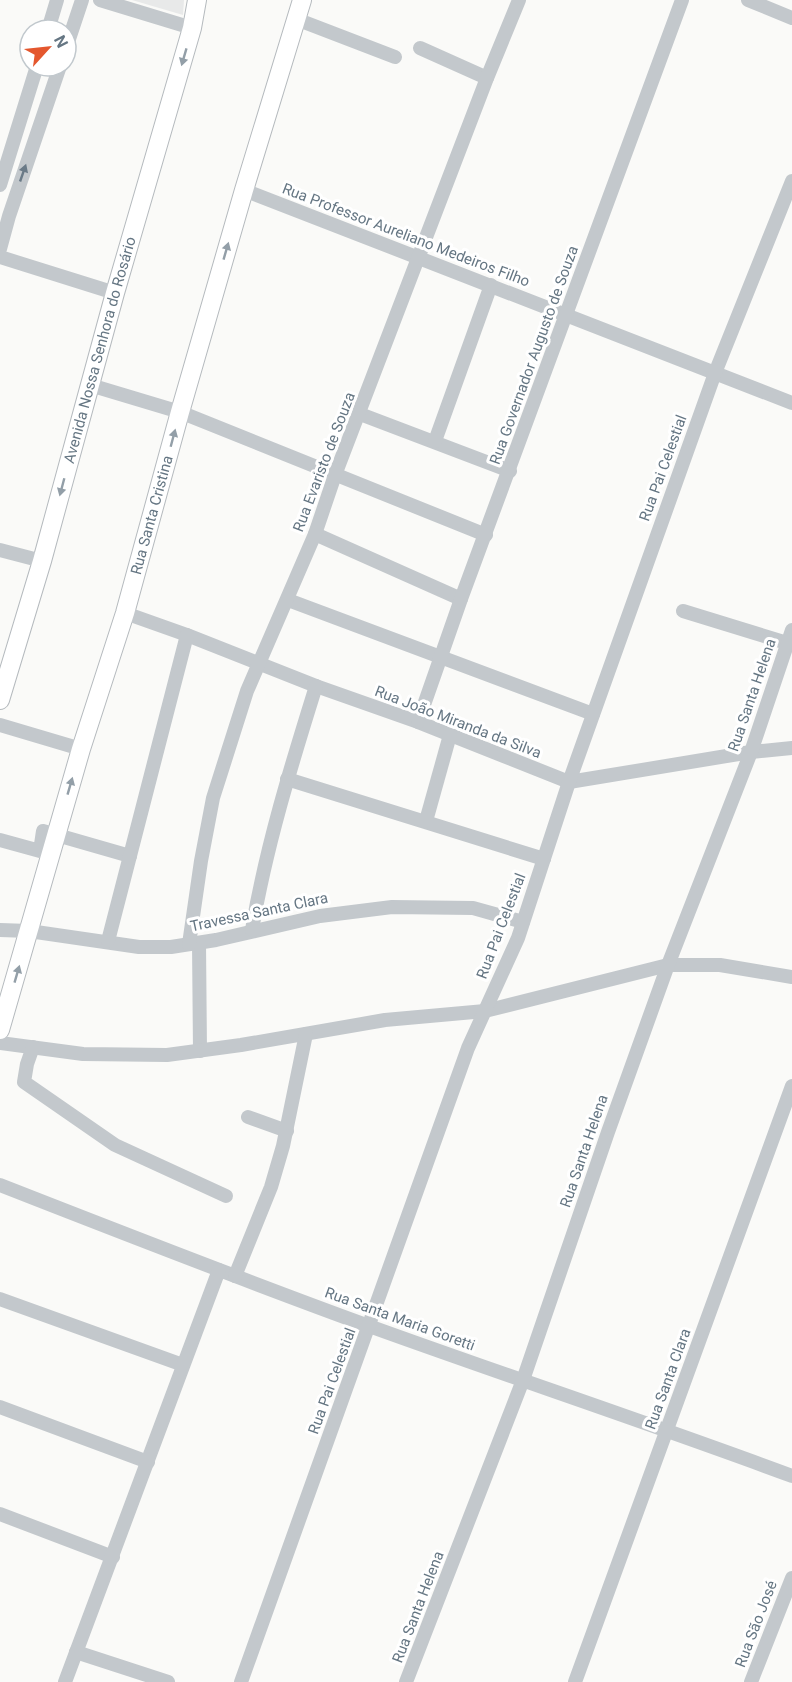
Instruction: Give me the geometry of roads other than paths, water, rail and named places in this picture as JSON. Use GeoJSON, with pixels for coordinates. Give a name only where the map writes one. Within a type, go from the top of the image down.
{"type":"FeatureCollection","features":[{"type":"Feature","properties":{"kind":"main road","name":"Avenida Nossa Senhora do Rosário"},"geometry":{"type":"LineString","coordinates":[[0,700],[42,561],[115,293],[192,28],[197,0]]}},
{"type":"Feature","properties":{"kind":"main road","name":"Rua Santa Cristina"},"geometry":{"type":"LineString","coordinates":[[0,1030],[81,749],[125,613],[244,190],[302,0]]}},
{"type":"Feature","properties":{"kind":"street"},"geometry":{"type":"LineString","coordinates":[[52,18],[57,0]]}},
{"type":"Feature","properties":{"kind":"street"},"geometry":{"type":"LineString","coordinates":[[76,18],[82,0]]}},
{"type":"Feature","properties":{"kind":"street"},"geometry":{"type":"LineString","coordinates":[[100,0],[192,28]]}},
{"type":"Feature","properties":{"kind":"street","name":"Rua Evaristo de Souza"},"geometry":{"type":"LineString","coordinates":[[200,1051],[194,943],[201,861],[213,798],[247,691],[315,534],[335,475],[519,0]]}},
{"type":"Feature","properties":{"kind":"street","name":"Rua Governador Augusto de Souza"},"geometry":{"type":"LineString","coordinates":[[418,722],[461,598],[510,471],[682,0]]}},
{"type":"Feature","properties":{"kind":"street"},"geometry":{"type":"LineString","coordinates":[[748,0],[792,18]]}},
{"type":"Feature","properties":{"kind":"street"},"geometry":{"type":"LineString","coordinates":[[296,19],[395,57]]}},
{"type":"Feature","properties":{"kind":"street"},"geometry":{"type":"LineString","coordinates":[[420,48],[487,78]]}},
{"type":"Feature","properties":{"kind":"street"},"geometry":{"type":"LineString","coordinates":[[14,200],[0,187],[33,78]]}},
{"type":"Feature","properties":{"kind":"street"},"geometry":{"type":"LineString","coordinates":[[0,249],[4,213],[14,200],[56,78]]}},
{"type":"Feature","properties":{"kind":"street","name":"Rua Pai Celestial"},"geometry":{"type":"LineString","coordinates":[[241,1682],[468,1048],[523,922],[569,782],[715,374],[792,181]]}},
{"type":"Feature","properties":{"kind":"street","name":"Rua Professor Aureliano Medeiros Filho"},"geometry":{"type":"LineString","coordinates":[[244,190],[792,403]]}},
{"type":"Feature","properties":{"kind":"street"},"geometry":{"type":"LineString","coordinates":[[0,257],[115,293]]}},
{"type":"Feature","properties":{"kind":"street"},"geometry":{"type":"LineString","coordinates":[[435,441],[491,285]]}},
{"type":"Feature","properties":{"kind":"street"},"geometry":{"type":"LineString","coordinates":[[90,385],[180,412],[486,535]]}},
{"type":"Feature","properties":{"kind":"street"},"geometry":{"type":"LineString","coordinates":[[360,414],[510,471]]}},
{"type":"Feature","properties":{"kind":"street"},"geometry":{"type":"LineString","coordinates":[[315,534],[461,598]]}},
{"type":"Feature","properties":{"kind":"street"},"geometry":{"type":"LineString","coordinates":[[0,549],[42,561]]}},
{"type":"Feature","properties":{"kind":"street"},"geometry":{"type":"LineString","coordinates":[[288,600],[593,714]]}},
{"type":"Feature","properties":{"kind":"street"},"geometry":{"type":"LineString","coordinates":[[683,611],[790,637]]}},
{"type":"Feature","properties":{"kind":"street","name":"Rua João Miranda da Silva"},"geometry":{"type":"LineString","coordinates":[[125,613],[188,634],[260,665],[418,722],[569,782]]}},
{"type":"Feature","properties":{"kind":"street"},"geometry":{"type":"LineString","coordinates":[[108,941],[188,634]]}},
{"type":"Feature","properties":{"kind":"street","name":"Rua Santa Helena"},"geometry":{"type":"LineString","coordinates":[[406,1682],[523,1380],[668,965],[751,752],[790,637]]}},
{"type":"Feature","properties":{"kind":"street"},"geometry":{"type":"LineString","coordinates":[[252,930],[257,900],[287,778],[316,686]]}},
{"type":"Feature","properties":{"kind":"street"},"geometry":{"type":"LineString","coordinates":[[0,725],[81,749]]}},
{"type":"Feature","properties":{"kind":"street"},"geometry":{"type":"LineString","coordinates":[[426,821],[450,735]]}},
{"type":"Feature","properties":{"kind":"street"},"geometry":{"type":"LineString","coordinates":[[569,782],[751,752],[792,748]]}},
{"type":"Feature","properties":{"kind":"street"},"geometry":{"type":"LineString","coordinates":[[287,778],[544,860]]}},
{"type":"Feature","properties":{"kind":"street"},"geometry":{"type":"LineString","coordinates":[[0,840],[40,851],[43,831],[130,856]]}},
{"type":"Feature","properties":{"kind":"street","name":"Travessa Santa Clara"},"geometry":{"type":"LineString","coordinates":[[0,930],[29,931],[139,947],[171,948],[329,914],[392,907],[473,908],[523,922]]}},
{"type":"Feature","properties":{"kind":"street"},"geometry":{"type":"LineString","coordinates":[[0,1043],[83,1054],[167,1055],[385,1020],[485,1011],[668,965],[720,964],[792,977]]}},
{"type":"Feature","properties":{"kind":"street"},"geometry":{"type":"LineString","coordinates":[[235,1276],[270,1188],[287,1131],[306,1034]]}},
{"type":"Feature","properties":{"kind":"street"},"geometry":{"type":"LineString","coordinates":[[33,1047],[24,1082],[115,1145],[226,1196]]}},
{"type":"Feature","properties":{"kind":"street","name":"Rua Santa Clara"},"geometry":{"type":"LineString","coordinates":[[575,1682],[792,1086]]}},
{"type":"Feature","properties":{"kind":"street"},"geometry":{"type":"LineString","coordinates":[[248,1117],[287,1131]]}},
{"type":"Feature","properties":{"kind":"street","name":"Rua Santa Maria Goretti"},"geometry":{"type":"LineString","coordinates":[[0,1185],[370,1326],[792,1476]]}},
{"type":"Feature","properties":{"kind":"street"},"geometry":{"type":"LineString","coordinates":[[65,1682],[219,1270]]}},
{"type":"Feature","properties":{"kind":"street"},"geometry":{"type":"LineString","coordinates":[[0,1299],[183,1365]]}},
{"type":"Feature","properties":{"kind":"street"},"geometry":{"type":"LineString","coordinates":[[0,1407],[148,1462]]}},
{"type":"Feature","properties":{"kind":"street"},"geometry":{"type":"LineString","coordinates":[[0,1514],[113,1557]]}},
{"type":"Feature","properties":{"kind":"street","name":"Rua São José"},"geometry":{"type":"LineString","coordinates":[[752,1682],[792,1578]]}},
{"type":"Feature","properties":{"kind":"street"},"geometry":{"type":"LineString","coordinates":[[76,1652],[168,1682]]}}]}
